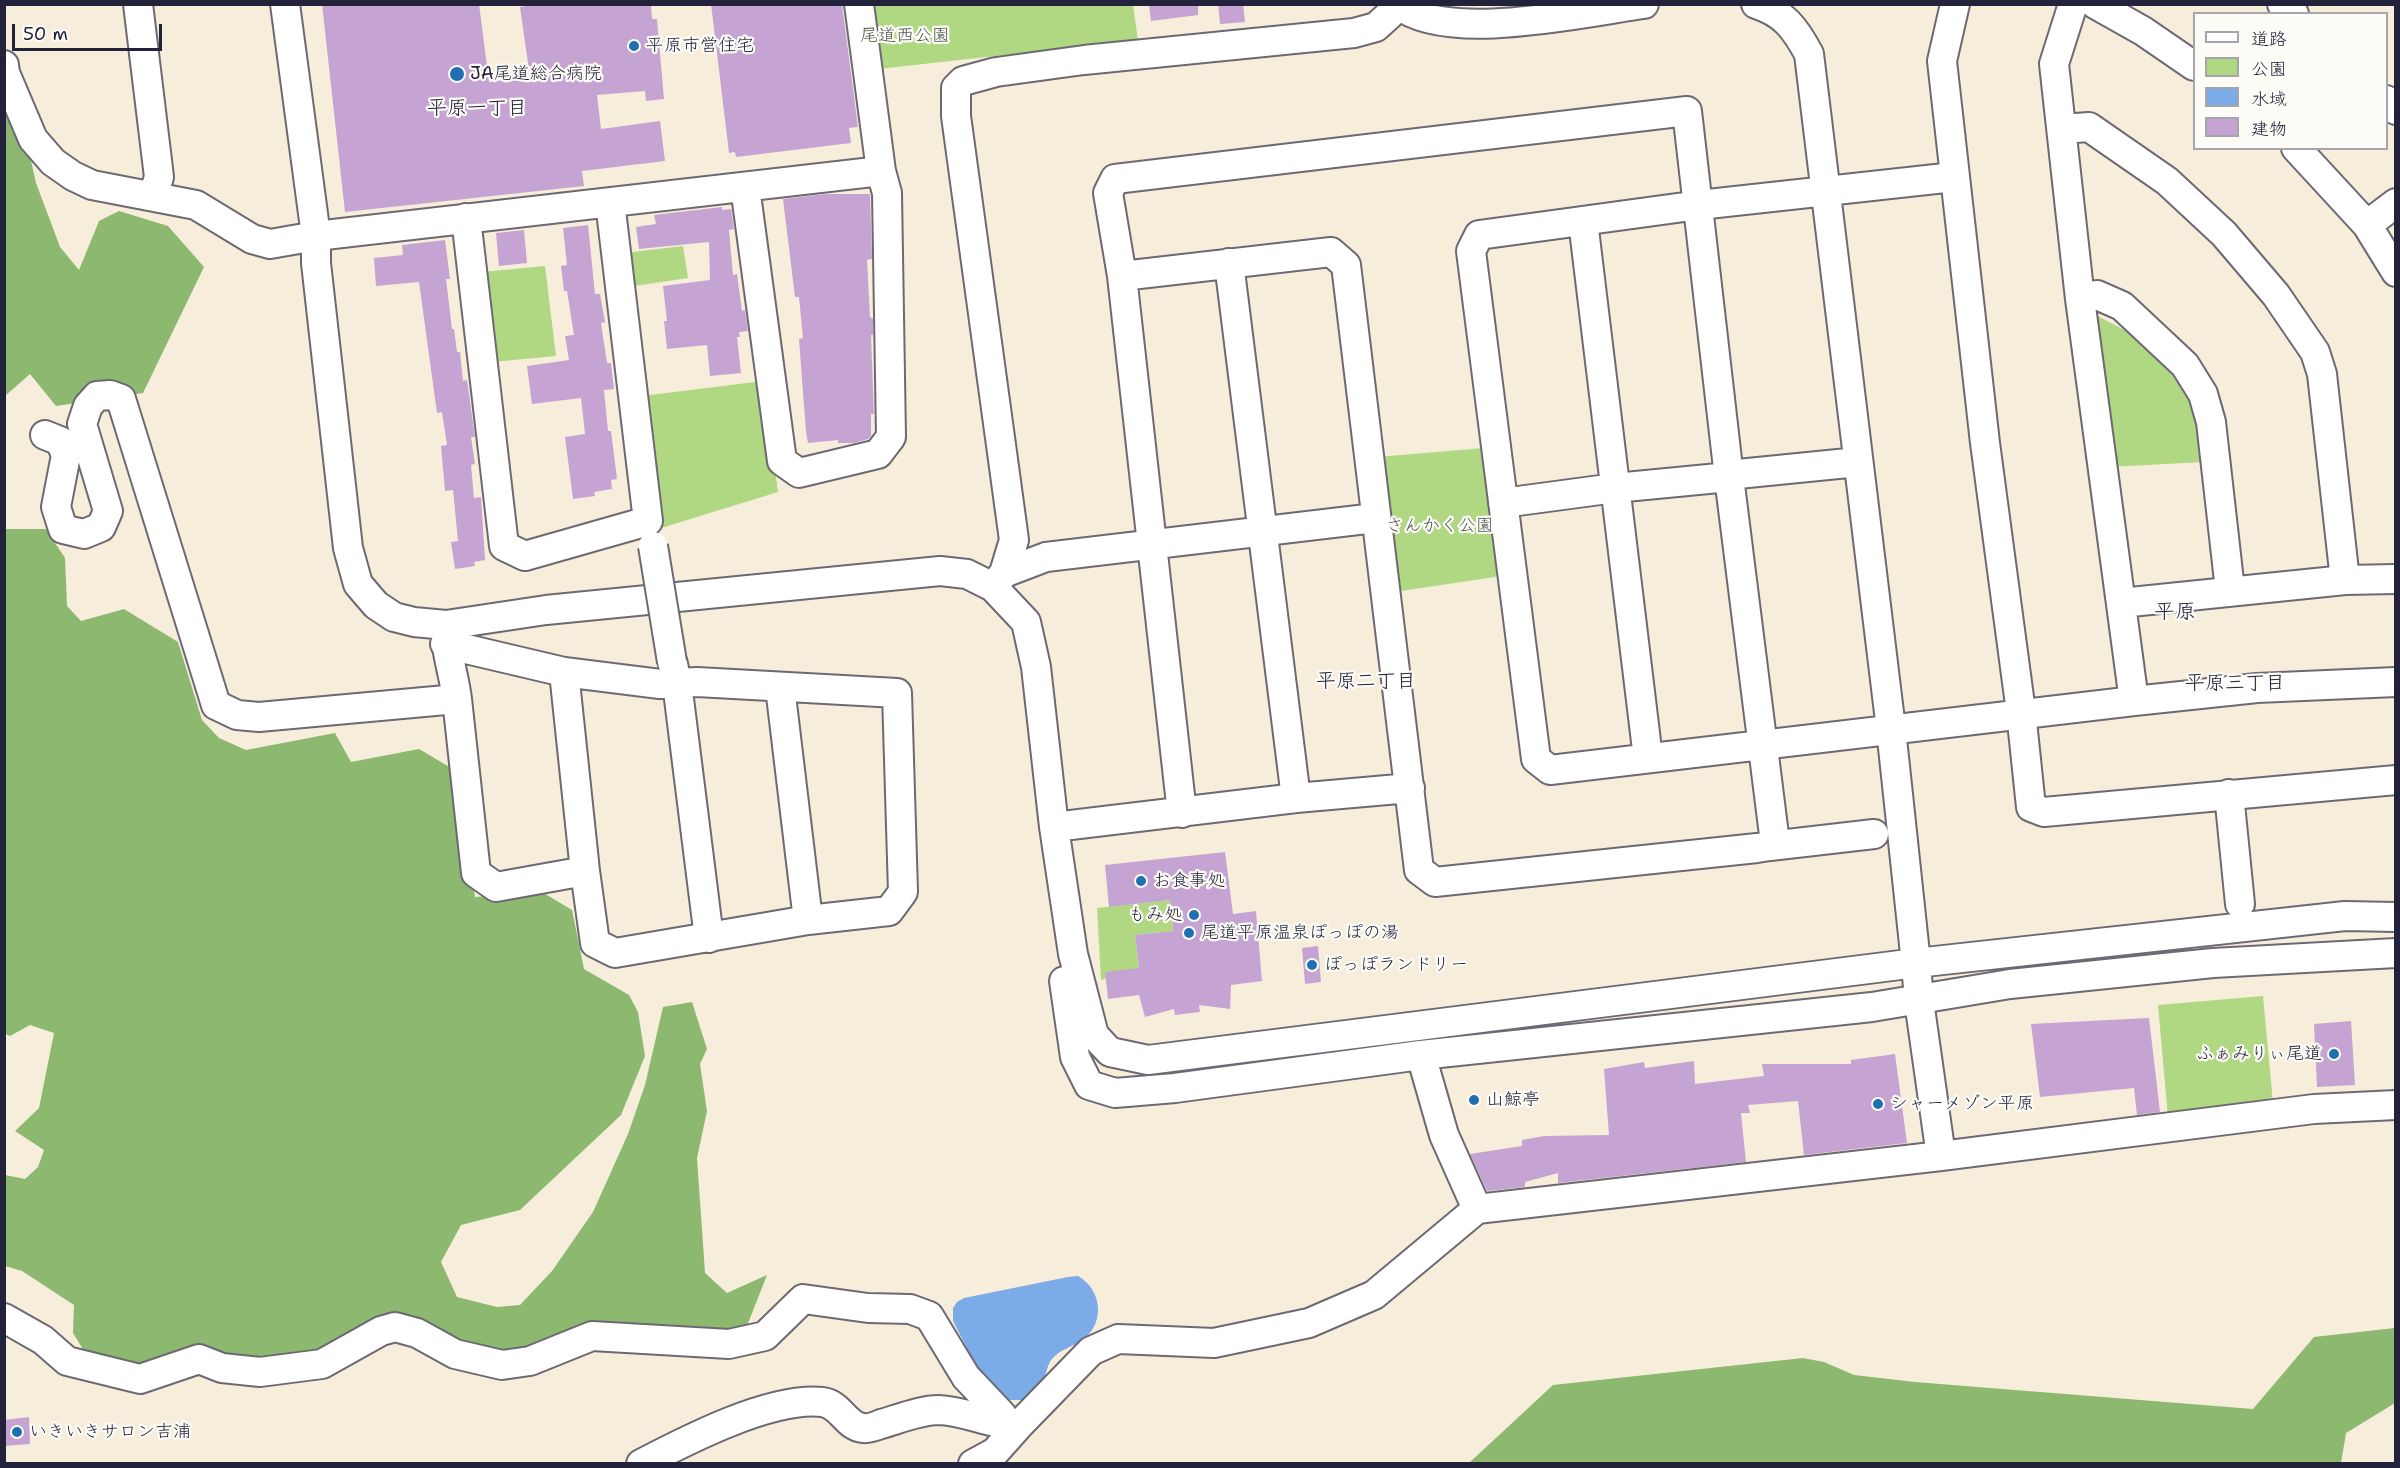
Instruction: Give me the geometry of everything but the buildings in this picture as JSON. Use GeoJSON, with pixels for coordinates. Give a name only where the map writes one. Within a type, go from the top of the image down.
{"type":"FeatureCollection","features":[{"type":"Feature","properties":{"kind":"street"},"geometry":{"type":"LineString","coordinates":[[138,4],[159,177],[153,196]]}},
{"type":"Feature","properties":{"kind":"street"},"geometry":{"type":"LineString","coordinates":[[285,4],[315,236],[316,263],[348,548],[358,584],[376,605],[394,617],[564,672],[660,684],[675,673]]}},
{"type":"Feature","properties":{"kind":"street"},"geometry":{"type":"LineString","coordinates":[[745,187],[782,462],[799,473],[878,454],[891,437],[887,193],[881,171],[859,4]]}},
{"type":"Feature","properties":{"kind":"street"},"geometry":{"type":"LineString","coordinates":[[999,580],[1014,540],[956,116],[956,88],[963,81],[996,72],[1084,60],[1354,33],[1376,27],[1398,5],[1415,15],[1441,22],[1472,26],[1524,12],[1644,4]]}},
{"type":"Feature","properties":{"kind":"street"},"geometry":{"type":"LineString","coordinates":[[1756,4],[1774,10],[1797,31],[1809,54],[1891,729],[1919,1001],[1941,1156]]}},
{"type":"Feature","properties":{"kind":"street"},"geometry":{"type":"LineString","coordinates":[[1955,4],[1941,61],[1985,443],[2022,712],[2031,807],[2044,812],[2396,780]]}},
{"type":"Feature","properties":{"kind":"street"},"geometry":{"type":"LineString","coordinates":[[2073,4],[2055,64],[2080,299],[2134,701]]}},
{"type":"Feature","properties":{"kind":"street"},"geometry":{"type":"LineString","coordinates":[[2095,4],[2143,31],[2193,65]]}},
{"type":"Feature","properties":{"kind":"street"},"geometry":{"type":"LineString","coordinates":[[5,70],[33,139],[53,162],[73,176],[92,185],[196,205],[252,239],[270,244],[315,236],[881,171]]}},
{"type":"Feature","properties":{"kind":"street"},"geometry":{"type":"LineString","coordinates":[[1182,813],[1122,276],[1108,194],[1115,179],[1687,111],[1729,477],[1764,745],[1774,836],[1770,846]]}},
{"type":"Feature","properties":{"kind":"street"},"geometry":{"type":"LineString","coordinates":[[2062,129],[2089,128],[2167,182],[2224,234],[2276,295],[2315,352],[2322,374],[2345,580]]}},
{"type":"Feature","properties":{"kind":"street"},"geometry":{"type":"LineString","coordinates":[[2298,150],[2367,225],[2396,272]]}},
{"type":"Feature","properties":{"kind":"street"},"geometry":{"type":"LineString","coordinates":[[1954,177],[1699,205],[1479,235],[1470,251],[1536,759],[1550,770],[2022,712],[2257,688],[2396,682]]}},
{"type":"Feature","properties":{"kind":"street"},"geometry":{"type":"LineString","coordinates":[[610,202],[651,534],[675,673],[709,938]]}},
{"type":"Feature","properties":{"kind":"street"},"geometry":{"type":"LineString","coordinates":[[2367,225],[2396,203]]}},
{"type":"Feature","properties":{"kind":"street"},"geometry":{"type":"LineString","coordinates":[[466,218],[504,546],[525,556],[651,534]]}},
{"type":"Feature","properties":{"kind":"street"},"geometry":{"type":"LineString","coordinates":[[1583,221],[1648,759]]}},
{"type":"Feature","properties":{"kind":"street"},"geometry":{"type":"LineString","coordinates":[[1122,276],[1331,252],[1346,265],[1419,870],[1435,882],[1874,834]]}},
{"type":"Feature","properties":{"kind":"street"},"geometry":{"type":"LineString","coordinates":[[1230,263],[1296,798]]}},
{"type":"Feature","properties":{"kind":"street"},"geometry":{"type":"LineString","coordinates":[[2080,299],[2097,295],[2122,306],[2185,365],[2203,394],[2211,422],[2230,590]]}},
{"type":"Feature","properties":{"kind":"street"},"geometry":{"type":"LineString","coordinates":[[45,435],[60,441],[66,455],[56,507],[63,529],[84,534],[101,527],[108,511],[82,424],[88,406],[97,396],[110,395],[121,399],[216,705],[237,715],[259,717],[458,699]]}},
{"type":"Feature","properties":{"kind":"street"},"geometry":{"type":"LineString","coordinates":[[1503,502],[1858,462]]}},
{"type":"Feature","properties":{"kind":"street"},"geometry":{"type":"LineString","coordinates":[[446,634],[546,610],[940,571],[999,580],[1046,557],[1375,518]]}},
{"type":"Feature","properties":{"kind":"street"},"geometry":{"type":"LineString","coordinates":[[2121,603],[2230,590],[2345,580],[2396,579]]}},
{"type":"Feature","properties":{"kind":"street"},"geometry":{"type":"LineString","coordinates":[[999,580],[1026,622],[1036,667],[1054,827],[1073,954],[1094,1035],[1110,1052],[1148,1060],[1916,963],[2345,916],[2396,917]]}},
{"type":"Feature","properties":{"kind":"street"},"geometry":{"type":"LineString","coordinates":[[446,634],[458,699],[476,873],[496,887],[585,871]]}},
{"type":"Feature","properties":{"kind":"street"},"geometry":{"type":"LineString","coordinates":[[564,672],[595,943],[615,953],[808,920],[889,911],[903,892],[897,693],[697,682],[675,673]]}},
{"type":"Feature","properties":{"kind":"street"},"geometry":{"type":"LineString","coordinates":[[780,687],[808,920]]}},
{"type":"Feature","properties":{"kind":"street"},"geometry":{"type":"LineString","coordinates":[[1054,827],[1296,798],[1410,788]]}},
{"type":"Feature","properties":{"kind":"street"},"geometry":{"type":"LineString","coordinates":[[2229,794],[2240,904]]}},
{"type":"Feature","properties":{"kind":"street"},"geometry":{"type":"LineString","coordinates":[[1054,827],[1052,905],[1075,1057],[1089,1085],[1115,1093],[1175,1088],[1421,1054],[1919,1001],[2010,984],[2214,963],[2396,953]]}},
{"type":"Feature","properties":{"kind":"street"},"geometry":{"type":"LineString","coordinates":[[1287,1041],[1289,1071]]}},
{"type":"Feature","properties":{"kind":"street"},"geometry":{"type":"LineString","coordinates":[[1421,1054],[1444,1135],[1477,1209]]}},
{"type":"Feature","properties":{"kind":"street"},"geometry":{"type":"LineString","coordinates":[[973,1464],[995,1452],[1011,1425],[1091,1351],[1118,1339],[1214,1343],[1308,1323],[1374,1295],[1477,1209],[1941,1156],[2314,1109],[2396,1105]]}},
{"type":"Feature","properties":{"kind":"street"},"geometry":{"type":"LineString","coordinates":[[4,1318],[43,1340],[67,1361],[140,1379],[199,1359],[222,1368],[260,1372],[322,1364],[381,1331],[395,1327],[417,1333],[455,1354],[502,1365],[530,1361],[592,1336],[729,1344],[765,1336],[803,1299],[868,1308],[910,1309],[929,1316],[966,1377],[1011,1425]]}},
{"type":"Feature","properties":{"kind":"street"},"geometry":{"type":"LineString","coordinates":[[641,1464],[703,1432],[776,1407],[804,1402],[825,1402],[838,1408],[851,1424],[864,1429],[938,1410],[1011,1425]]}},
{"type":"Feature","properties":{"kind":"green space","name":"尾道西公園"},"geometry":{"type":"Polygon","coordinates":[[[871,5],[1133,5],[1138,40],[879,69],[871,5]]]}},
{"type":"Feature","properties":{"kind":"green space"},"geometry":{"type":"Polygon","coordinates":[[[4,111],[28,147],[36,183],[60,247],[79,270],[99,221],[119,211],[168,226],[204,267],[143,393],[56,406],[30,374],[5,396],[4,111]]]}},
{"type":"Feature","properties":{"kind":"green space"},"geometry":{"type":"Polygon","coordinates":[[[683,246],[688,278],[628,287],[624,253],[683,246]]]}},
{"type":"Feature","properties":{"kind":"green space"},"geometry":{"type":"Polygon","coordinates":[[[545,266],[556,356],[492,362],[482,272],[545,266]]]}},
{"type":"Feature","properties":{"kind":"green space"},"geometry":{"type":"Polygon","coordinates":[[[2086,310],[2136,336],[2188,386],[2203,462],[2109,467],[2086,310]]]}},
{"type":"Feature","properties":{"kind":"green space"},"geometry":{"type":"Polygon","coordinates":[[[763,381],[778,492],[658,529],[642,396],[763,381]]]}},
{"type":"Feature","properties":{"kind":"green space","name":"さんかく公園"},"geometry":{"type":"Polygon","coordinates":[[[1484,448],[1501,576],[1395,592],[1377,457],[1484,448]]]}},
{"type":"Feature","properties":{"kind":"green space"},"geometry":{"type":"Polygon","coordinates":[[[5,529],[46,529],[65,558],[67,606],[81,621],[124,609],[178,642],[202,720],[219,738],[246,750],[335,733],[351,762],[419,749],[453,769],[475,897],[542,892],[572,910],[584,969],[629,995],[638,1012],[645,1056],[621,1115],[520,1210],[461,1225],[441,1262],[457,1297],[497,1307],[520,1305],[552,1271],[593,1212],[628,1134],[645,1085],[663,1007],[692,1002],[707,1049],[700,1064],[707,1111],[697,1158],[705,1273],[727,1293],[767,1275],[745,1331],[499,1362],[413,1326],[329,1352],[142,1373],[89,1359],[73,1333],[74,1305],[22,1271],[5,1266],[5,1175],[25,1179],[38,1167],[44,1150],[15,1131],[39,1108],[54,1033],[30,1025],[10,1036],[5,1034],[5,529]]]}},
{"type":"Feature","properties":{"kind":"green space"},"geometry":{"type":"Polygon","coordinates":[[[1170,900],[1173,931],[1135,935],[1139,968],[1101,980],[1097,908],[1170,900]]]}},
{"type":"Feature","properties":{"kind":"green space"},"geometry":{"type":"Polygon","coordinates":[[[2263,996],[2273,1103],[2168,1118],[2158,1005],[2263,996]]]}},
{"type":"Feature","properties":{"kind":"green space"},"geometry":{"type":"Polygon","coordinates":[[[2395,1328],[2395,1403],[2346,1433],[2341,1463],[1469,1463],[1553,1385],[1803,1358],[1824,1362],[1854,1375],[1915,1382],[2253,1409],[2314,1337],[2395,1328]]]}},
{"type":"Feature","properties":{"kind":"water"},"geometry":{"type":"Polygon","coordinates":[[[1078,1276],[1092,1289],[1096,1297],[1098,1315],[1091,1332],[1084,1339],[1053,1358],[1043,1382],[1025,1400],[1009,1400],[979,1372],[953,1321],[953,1308],[964,1298],[1078,1276]]]}},
{"type":"Feature","properties":{"kind":"place","name":"平原市営住宅"},"geometry":{"type":"Point","coordinates":[634,46]}},
{"type":"Feature","properties":{"kind":"place","name":"JA尾道総合病院"},"geometry":{"type":"Point","coordinates":[457,74]}},
{"type":"Feature","properties":{"kind":"place","name":"お食事処"},"geometry":{"type":"Point","coordinates":[1141,881]}},
{"type":"Feature","properties":{"kind":"place","name":"もみ処"},"geometry":{"type":"Point","coordinates":[1194,915]}},
{"type":"Feature","properties":{"kind":"place","name":"尾道平原温泉ぽっぽの湯"},"geometry":{"type":"Point","coordinates":[1189,933]}},
{"type":"Feature","properties":{"kind":"place","name":"ぽっぽランドリー"},"geometry":{"type":"Point","coordinates":[1312,965]}},
{"type":"Feature","properties":{"kind":"place","name":"ふぁみりぃ尾道"},"geometry":{"type":"Point","coordinates":[2334,1054]}},
{"type":"Feature","properties":{"kind":"place","name":"山鯨亭"},"geometry":{"type":"Point","coordinates":[1474,1100]}},
{"type":"Feature","properties":{"kind":"place","name":"シャーメゾン平原"},"geometry":{"type":"Point","coordinates":[1878,1104]}},
{"type":"Feature","properties":{"kind":"place","name":"いきいきサロン吉浦"},"geometry":{"type":"Point","coordinates":[17,1432]}},
{"type":"Feature","properties":{"kind":"district","name":"平原一丁目"},"geometry":{"type":"Point","coordinates":[477,109]}},
{"type":"Feature","properties":{"kind":"district","name":"平原"},"geometry":{"type":"Point","coordinates":[2175,613]}},
{"type":"Feature","properties":{"kind":"district","name":"平原二丁目"},"geometry":{"type":"Point","coordinates":[1366,682]}},
{"type":"Feature","properties":{"kind":"district","name":"平原三丁目"},"geometry":{"type":"Point","coordinates":[2235,684]}}]}
